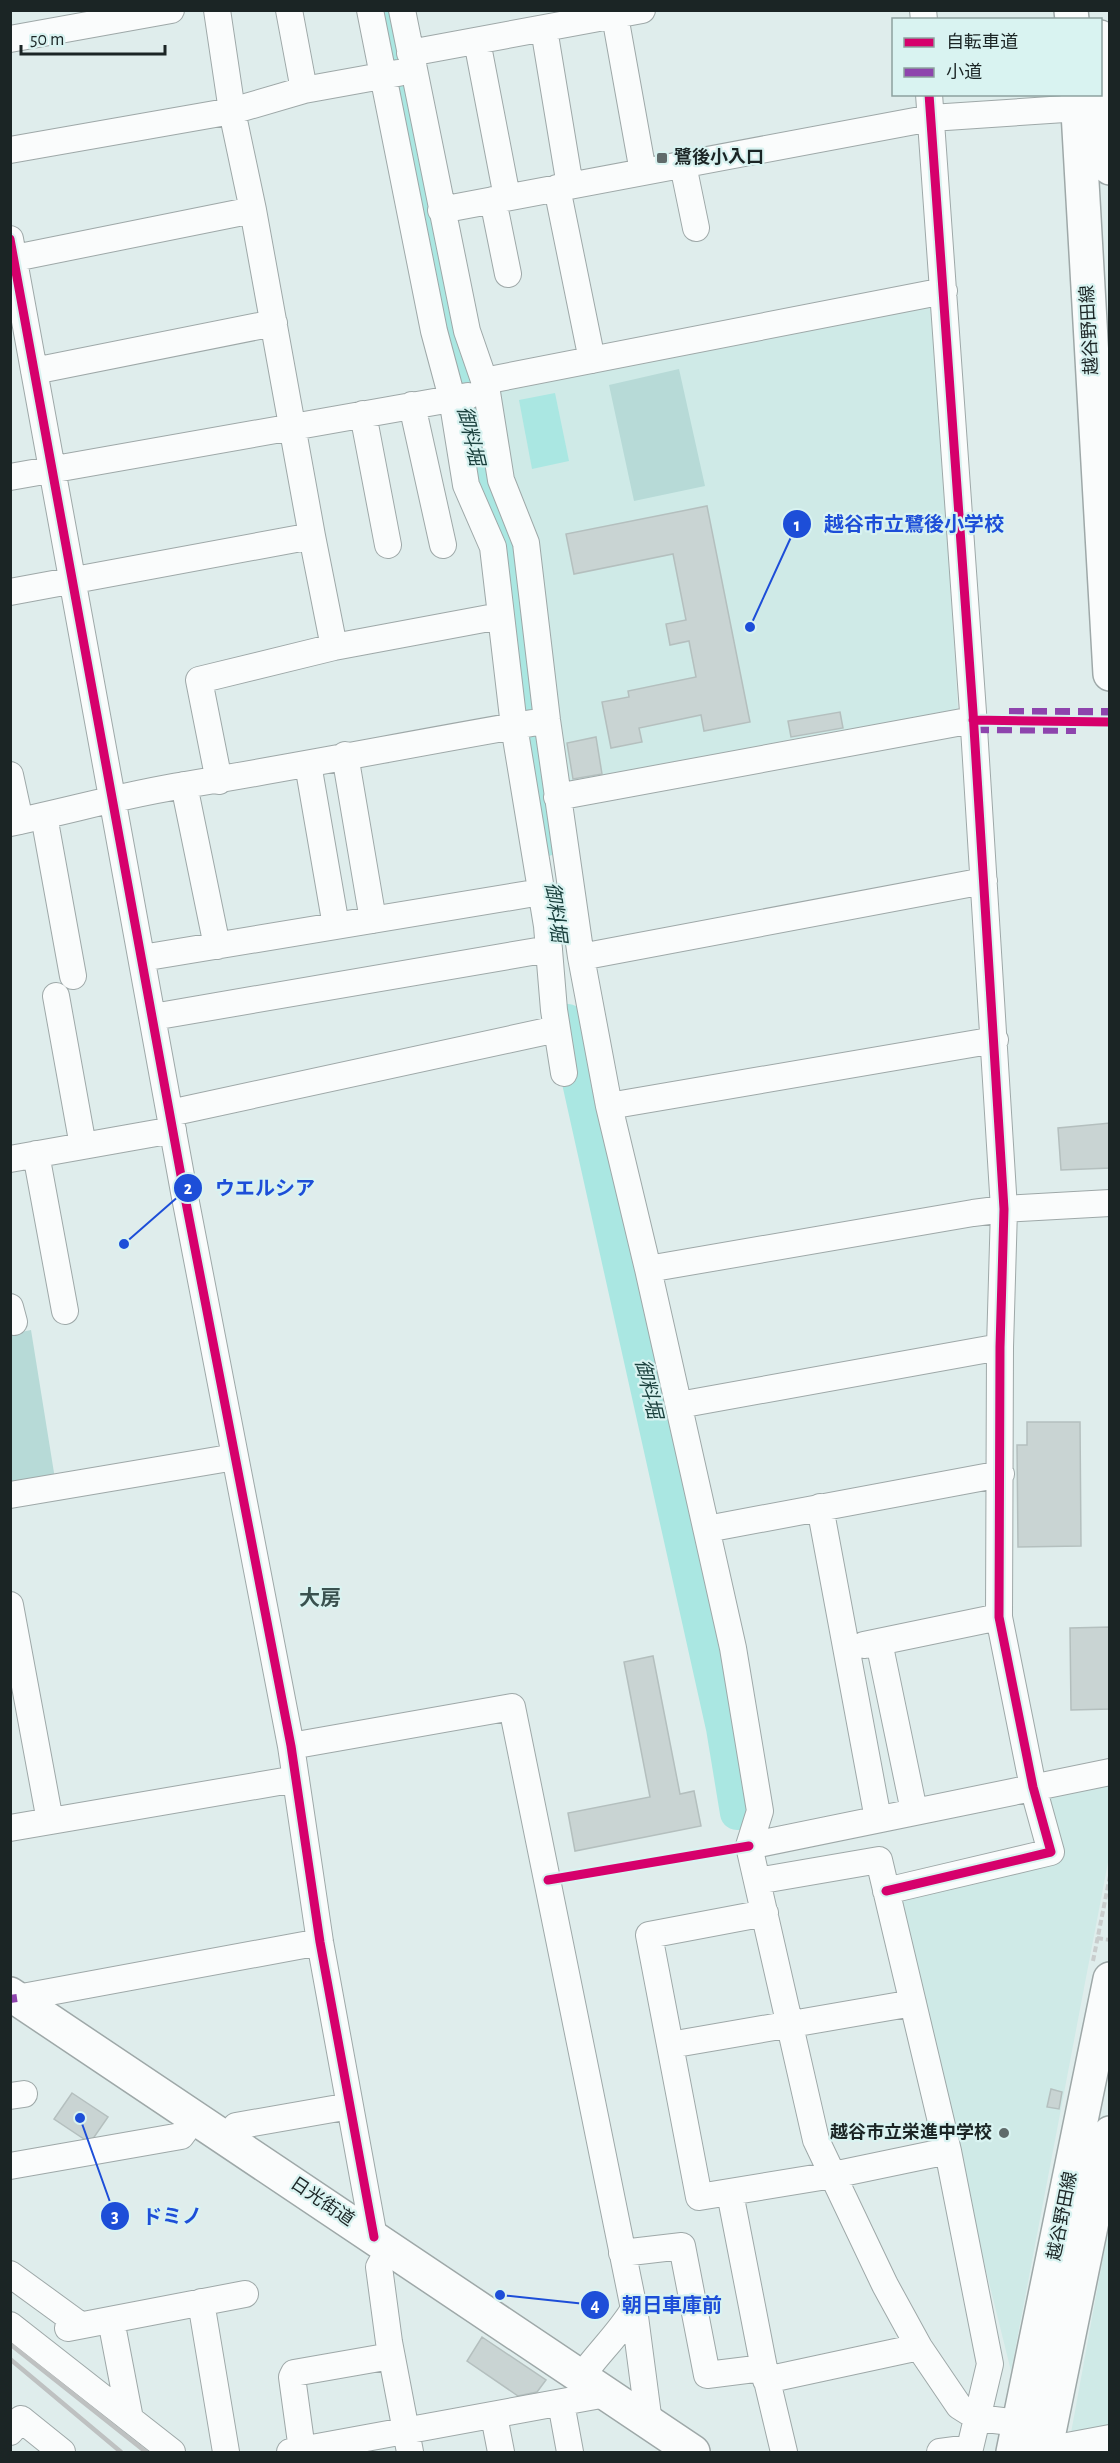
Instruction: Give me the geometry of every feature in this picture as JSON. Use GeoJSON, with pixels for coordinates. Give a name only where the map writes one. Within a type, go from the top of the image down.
{"type":"FeatureCollection","features":[{"type":"Feature","properties":{"kind":"main road","name":"越谷野田線"},"geometry":{"type":"LineString","coordinates":[[1092,104],[1110,168]]}},
{"type":"Feature","properties":{"kind":"main road","name":"越谷野田線"},"geometry":{"type":"LineString","coordinates":[[1092,104],[1110,674]]}},
{"type":"Feature","properties":{"kind":"main road","name":"越谷野田線"},"geometry":{"type":"LineString","coordinates":[[1016,2438],[1110,1979]]}},
{"type":"Feature","properties":{"kind":"main road","name":"日光街道"},"geometry":{"type":"LineString","coordinates":[[14,1996],[693,2452]]}},
{"type":"Feature","properties":{"kind":"main road","name":"越谷野田線"},"geometry":{"type":"LineString","coordinates":[[1045,2451],[1110,2133]]}},
{"type":"Feature","properties":{"kind":"street"},"geometry":{"type":"LineString","coordinates":[[10,39],[171,10]]}},
{"type":"Feature","properties":{"kind":"street"},"geometry":{"type":"LineString","coordinates":[[217,10],[232,111],[253,210],[334,647]]}},
{"type":"Feature","properties":{"kind":"street"},"geometry":{"type":"LineString","coordinates":[[289,10],[304,90]]}},
{"type":"Feature","properties":{"kind":"street"},"geometry":{"type":"LineString","coordinates":[[370,10],[400,69],[441,210],[467,331],[471,393],[465,485],[493,547],[500,616],[531,723],[557,797],[581,957],[609,1106],[733,1648],[760,1810],[749,1846],[816,2140],[885,2285],[919,2347],[958,2406],[1016,2438]]}},
{"type":"Feature","properties":{"kind":"street"},"geometry":{"type":"LineString","coordinates":[[402,10],[400,69],[434,331],[471,393],[526,543],[531,723],[541,892],[564,1072]]}},
{"type":"Feature","properties":{"kind":"street"},"geometry":{"type":"LineString","coordinates":[[10,150],[232,111],[304,90],[400,69],[477,41],[557,21],[629,12],[643,172]]}},
{"type":"Feature","properties":{"kind":"street"},"geometry":{"type":"LineString","coordinates":[[557,21],[563,187],[592,360]]}},
{"type":"Feature","properties":{"kind":"street"},"geometry":{"type":"LineString","coordinates":[[477,41],[500,199],[508,274]]}},
{"type":"Feature","properties":{"kind":"street"},"geometry":{"type":"LineString","coordinates":[[441,210],[683,165],[930,106],[1092,104]]}},
{"type":"Feature","properties":{"kind":"street"},"geometry":{"type":"LineString","coordinates":[[886,1891],[1051,1852],[1033,1787],[999,1617],[1000,1347],[1004,1209],[974,720],[930,106]]}},
{"type":"Feature","properties":{"kind":"street"},"geometry":{"type":"LineString","coordinates":[[683,165],[696,228]]}},
{"type":"Feature","properties":{"kind":"street"},"geometry":{"type":"LineString","coordinates":[[253,210],[12,253],[73,580],[111,801],[291,1746],[320,1942],[350,2106],[382,2242],[379,2267],[408,2442]]}},
{"type":"Feature","properties":{"kind":"street"},"geometry":{"type":"LineString","coordinates":[[10,477],[412,405],[471,393],[592,360],[944,291]]}},
{"type":"Feature","properties":{"kind":"street"},"geometry":{"type":"LineString","coordinates":[[34,371],[274,323]]}},
{"type":"Feature","properties":{"kind":"street"},"geometry":{"type":"LineString","coordinates":[[412,405],[442,544]]}},
{"type":"Feature","properties":{"kind":"street"},"geometry":{"type":"LineString","coordinates":[[363,414],[388,545]]}},
{"type":"Feature","properties":{"kind":"street"},"geometry":{"type":"LineString","coordinates":[[10,592],[312,536]]}},
{"type":"Feature","properties":{"kind":"street"},"geometry":{"type":"LineString","coordinates":[[219,781],[199,680],[334,647],[500,616]]}},
{"type":"Feature","properties":{"kind":"street"},"geometry":{"type":"LineString","coordinates":[[557,797],[974,720]]}},
{"type":"Feature","properties":{"kind":"street"},"geometry":{"type":"LineString","coordinates":[[25,820],[184,785],[219,781],[345,755],[531,723]]}},
{"type":"Feature","properties":{"kind":"street"},"geometry":{"type":"LineString","coordinates":[[345,755],[373,920]]}},
{"type":"Feature","properties":{"kind":"street"},"geometry":{"type":"LineString","coordinates":[[309,770],[336,926]]}},
{"type":"Feature","properties":{"kind":"street"},"geometry":{"type":"LineString","coordinates":[[10,775],[73,976]]}},
{"type":"Feature","properties":{"kind":"street"},"geometry":{"type":"LineString","coordinates":[[184,785],[217,946]]}},
{"type":"Feature","properties":{"kind":"street"},"geometry":{"type":"LineString","coordinates":[[581,957],[984,881]]}},
{"type":"Feature","properties":{"kind":"street"},"geometry":{"type":"LineString","coordinates":[[142,958],[541,892]]}},
{"type":"Feature","properties":{"kind":"street"},"geometry":{"type":"LineString","coordinates":[[153,1017],[549,949]]}},
{"type":"Feature","properties":{"kind":"street"},"geometry":{"type":"LineString","coordinates":[[56,996],[83,1146]]}},
{"type":"Feature","properties":{"kind":"street"},"geometry":{"type":"LineString","coordinates":[[10,1159],[83,1146],[172,1121],[557,1029]]}},
{"type":"Feature","properties":{"kind":"street"},"geometry":{"type":"LineString","coordinates":[[609,1106],[995,1040]]}},
{"type":"Feature","properties":{"kind":"street"},"geometry":{"type":"LineString","coordinates":[[36,1154],[65,1311]]}},
{"type":"Feature","properties":{"kind":"street"},"geometry":{"type":"LineString","coordinates":[[648,1269],[1004,1209],[1110,1203]]}},
{"type":"Feature","properties":{"kind":"street"},"geometry":{"type":"LineString","coordinates":[[678,1406],[1000,1347]]}},
{"type":"Feature","properties":{"kind":"street"},"geometry":{"type":"LineString","coordinates":[[10,1495],[235,1457]]}},
{"type":"Feature","properties":{"kind":"street"},"geometry":{"type":"LineString","coordinates":[[707,1529],[1001,1474]]}},
{"type":"Feature","properties":{"kind":"street"},"geometry":{"type":"LineString","coordinates":[[820,1507],[878,1819]]}},
{"type":"Feature","properties":{"kind":"street"},"geometry":{"type":"LineString","coordinates":[[10,1605],[50,1821]]}},
{"type":"Feature","properties":{"kind":"street"},"geometry":{"type":"LineString","coordinates":[[846,1648],[999,1617]]}},
{"type":"Feature","properties":{"kind":"street"},"geometry":{"type":"LineString","coordinates":[[879,1642],[914,1811]]}},
{"type":"Feature","properties":{"kind":"street"},"geometry":{"type":"LineString","coordinates":[[291,1746],[512,1707],[634,2309],[649,2423]]}},
{"type":"Feature","properties":{"kind":"street"},"geometry":{"type":"LineString","coordinates":[[749,1846],[1110,1772]]}},
{"type":"Feature","properties":{"kind":"street"},"geometry":{"type":"LineString","coordinates":[[10,1828],[296,1779]]}},
{"type":"Feature","properties":{"kind":"street"},"geometry":{"type":"LineString","coordinates":[[757,1881],[879,1860],[948,2151],[990,2364],[970,2448],[940,2452]]}},
{"type":"Feature","properties":{"kind":"street"},"geometry":{"type":"LineString","coordinates":[[765,1913],[649,1935],[699,2197],[832,2175],[948,2151]]}},
{"type":"Feature","properties":{"kind":"street"},"geometry":{"type":"LineString","coordinates":[[14,1996],[320,1942]]}},
{"type":"Feature","properties":{"kind":"street"},"geometry":{"type":"LineString","coordinates":[[670,2045],[913,2003]]}},
{"type":"Feature","properties":{"kind":"street"},"geometry":{"type":"LineString","coordinates":[[228,2139],[236,2126],[350,2106]]}},
{"type":"Feature","properties":{"kind":"street"},"geometry":{"type":"LineString","coordinates":[[10,2166],[180,2136],[195,2117]]}},
{"type":"Feature","properties":{"kind":"street"},"geometry":{"type":"LineString","coordinates":[[730,2193],[765,2374],[784,2452]]}},
{"type":"Feature","properties":{"kind":"street"},"geometry":{"type":"LineString","coordinates":[[622,2253],[682,2246],[707,2375],[765,2374],[919,2347]]}},
{"type":"Feature","properties":{"kind":"street"},"geometry":{"type":"LineString","coordinates":[[10,2274],[74,2326],[245,2294]]}},
{"type":"Feature","properties":{"kind":"street"},"geometry":{"type":"LineString","coordinates":[[201,2302],[226,2452]]}},
{"type":"Feature","properties":{"kind":"street"},"geometry":{"type":"LineString","coordinates":[[392,2356],[294,2373],[292,2377],[305,2451],[408,2442],[494,2416],[561,2403],[593,2386],[595,2357],[621,2331],[634,2309]]}},
{"type":"Feature","properties":{"kind":"street"},"geometry":{"type":"LineString","coordinates":[[111,2320],[130,2419]]}},
{"type":"Feature","properties":{"kind":"street"},"geometry":{"type":"LineString","coordinates":[[10,2325],[172,2452]]}},
{"type":"Feature","properties":{"kind":"street"},"geometry":{"type":"LineString","coordinates":[[561,2403],[570,2452]]}},
{"type":"Feature","properties":{"kind":"street"},"geometry":{"type":"LineString","coordinates":[[494,2416],[501,2452]]}},
{"type":"Feature","properties":{"kind":"street"},"geometry":{"type":"LineString","coordinates":[[10,2432],[21,2420],[62,2452]]}},
{"type":"Feature","properties":{"kind":"street"},"geometry":{"type":"LineString","coordinates":[[1045,2451],[1110,2438]]}},
{"type":"Feature","properties":{"kind":"path"},"geometry":{"type":"LineString","coordinates":[[1110,1876],[1097,1938],[1110,1940]]}},
{"type":"Feature","properties":{"kind":"shaded area"},"geometry":{"type":"Polygon","coordinates":[[[934,306],[958,711],[569,785],[536,543],[510,479],[496,388],[934,306]]]}},
{"type":"Feature","properties":{"kind":"shaded area"},"geometry":{"type":"Polygon","coordinates":[[[679,369],[705,486],[634,501],[609,385],[679,369]]]}},
{"type":"Feature","properties":{"kind":"shaded area"},"geometry":{"type":"Polygon","coordinates":[[[31,1330],[55,1479],[11,1486],[11,1334],[31,1330]]]}},
{"type":"Feature","properties":{"kind":"shaded area","name":"越谷市立栄進中学校"},"geometry":{"type":"Polygon","coordinates":[[[1109,1779],[1109,1857],[1011,2371],[893,1896],[1057,1857],[1042,1792],[1109,1779]]]}},
{"type":"Feature","properties":{"kind":"shaded area"},"geometry":{"type":"Polygon","coordinates":[[[1109,2225],[1109,2426],[1071,2433],[1109,2225]]]}},
{"type":"Feature","properties":{"kind":"water"},"geometry":{"type":"Polygon","coordinates":[[[555,393],[569,461],[532,469],[519,400],[555,393]]]}},
{"type":"Feature","properties":{"kind":"building"},"geometry":{"type":"Polygon","coordinates":[[[707,506],[750,722],[704,731],[701,715],[639,728],[642,742],[611,748],[602,702],[629,697],[628,691],[696,677],[689,641],[670,645],[666,624],[686,620],[673,554],[574,574],[566,534],[707,506]]]}},
{"type":"Feature","properties":{"kind":"building"},"geometry":{"type":"Polygon","coordinates":[[[840,712],[843,728],[791,737],[788,721],[840,712]]]}},
{"type":"Feature","properties":{"kind":"building"},"geometry":{"type":"Polygon","coordinates":[[[596,737],[602,774],[573,779],[567,743],[596,737]]]}},
{"type":"Feature","properties":{"kind":"building"},"geometry":{"type":"Polygon","coordinates":[[[1110,1123],[1110,1168],[1061,1170],[1058,1128],[1110,1123]]]}},
{"type":"Feature","properties":{"kind":"building"},"geometry":{"type":"Polygon","coordinates":[[[1027,1422],[1080,1422],[1081,1546],[1018,1547],[1017,1445],[1027,1445],[1027,1422]]]}},
{"type":"Feature","properties":{"kind":"building"},"geometry":{"type":"Polygon","coordinates":[[[1110,1627],[1110,1709],[1071,1710],[1070,1628],[1110,1627]]]}},
{"type":"Feature","properties":{"kind":"building"},"geometry":{"type":"Polygon","coordinates":[[[653,1656],[680,1794],[694,1791],[701,1826],[575,1851],[568,1813],[650,1797],[624,1662],[653,1656]]]}},
{"type":"Feature","properties":{"kind":"building"},"geometry":{"type":"Polygon","coordinates":[[[1051,2089],[1062,2092],[1059,2109],[1047,2107],[1051,2089]]]}},
{"type":"Feature","properties":{"kind":"building"},"geometry":{"type":"Polygon","coordinates":[[[72,2093],[108,2117],[90,2143],[54,2119],[72,2093]]]}},
{"type":"Feature","properties":{"kind":"building"},"geometry":{"type":"Polygon","coordinates":[[[482,2337],[546,2380],[537,2392],[518,2396],[467,2361],[482,2337]]]}},
{"type":"Feature","properties":{"kind":"waterway","name":"御料堀"},"geometry":{"type":"LineString","coordinates":[[387,10],[452,355],[474,442],[484,495],[509,549],[544,840]]}},
{"type":"Feature","properties":{"kind":"waterway","name":"御料堀"},"geometry":{"type":"LineString","coordinates":[[568,1021],[571,1046],[723,1728],[737,1813]]}},
{"type":"Feature","properties":{"kind":"railway"},"geometry":{"type":"LineString","coordinates":[[10,2344],[146,2452]]}},
{"type":"Feature","properties":{"kind":"railway"},"geometry":{"type":"LineString","coordinates":[[10,2359],[121,2452]]}},
{"type":"Feature","properties":{"kind":"marked path"},"geometry":{"type":"LineString","coordinates":[[1009,712],[1110,712]]}},
{"type":"Feature","properties":{"kind":"marked path"},"geometry":{"type":"LineString","coordinates":[[974,729],[1076,730]]}},
{"type":"Feature","properties":{"kind":"marked path"},"geometry":{"type":"LineString","coordinates":[[10,1999],[17,1998]]}},
{"type":"Feature","properties":{"kind":"cycle path"},"geometry":{"type":"LineString","coordinates":[[886,1891],[1051,1852],[1033,1787],[999,1617],[1000,1347],[1004,1209],[973,712],[929,96]]}},
{"type":"Feature","properties":{"kind":"cycle path"},"geometry":{"type":"LineString","coordinates":[[10,239],[184,1192],[291,1746],[320,1942],[374,2237]]}},
{"type":"Feature","properties":{"kind":"cycle path"},"geometry":{"type":"LineString","coordinates":[[973,720],[1110,722]]}},
{"type":"Feature","properties":{"kind":"cycle path"},"geometry":{"type":"LineString","coordinates":[[548,1880],[749,1846]]}},
{"type":"Feature","properties":{"kind":"place","name":"鷺後小入口"},"geometry":{"type":"Point","coordinates":[662,158]}},
{"type":"Feature","properties":{"kind":"place","name":"越谷市立鷺後小学校"},"geometry":{"type":"Point","coordinates":[750,627]}},
{"type":"Feature","properties":{"kind":"place","name":"ウエルシア"},"geometry":{"type":"Point","coordinates":[124,1244]}},
{"type":"Feature","properties":{"kind":"place","name":"ドミノ"},"geometry":{"type":"Point","coordinates":[80,2118]}},
{"type":"Feature","properties":{"kind":"place","name":"越谷市立栄進中学校"},"geometry":{"type":"Point","coordinates":[1004,2133]}},
{"type":"Feature","properties":{"kind":"place","name":"朝日車庫前"},"geometry":{"type":"Point","coordinates":[500,2295]}},
{"type":"Feature","properties":{"kind":"district","name":"大房"},"geometry":{"type":"Point","coordinates":[320,1598]}}]}
